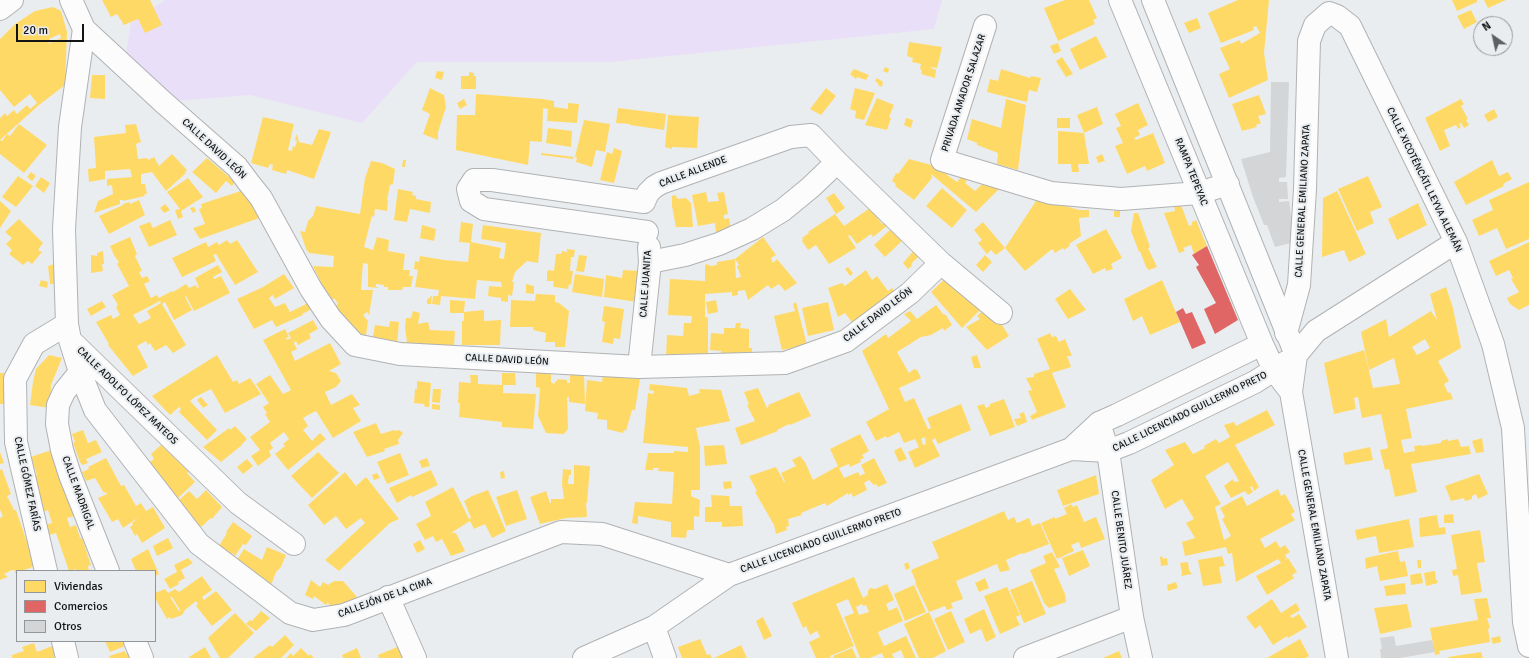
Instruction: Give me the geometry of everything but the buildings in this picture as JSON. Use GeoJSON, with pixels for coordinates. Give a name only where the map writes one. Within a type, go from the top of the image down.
{"type":"FeatureCollection","features":[{"type":"Feature","properties":{"kind":"street"},"geometry":{"type":"LineString","coordinates":[[0,9],[12,0]]}},
{"type":"Feature","properties":{"kind":"street"},"geometry":{"type":"LineString","coordinates":[[69,332],[64,229],[70,127],[84,29],[71,0]]}},
{"type":"Feature","properties":{"kind":"street","name":"RAMPA TEPEYAC"},"geometry":{"type":"LineString","coordinates":[[1120,0],[1262,344]]}},
{"type":"Feature","properties":{"kind":"street"},"geometry":{"type":"LineString","coordinates":[[1153,0],[1296,355]]}},
{"type":"Feature","properties":{"kind":"street","name":"CALLE XICOTÉNCÁTL LEYVA ALEMÁN"},"geometry":{"type":"LineString","coordinates":[[1329,13],[1337,16],[1350,26],[1456,242],[1521,425],[1524,622],[1529,646]]}},
{"type":"Feature","properties":{"kind":"street","name":"CALLE GENERAL EMILIANO ZAPATA"},"geometry":{"type":"LineString","coordinates":[[1286,333],[1299,285],[1305,189],[1309,41],[1315,25],[1329,13]]}},
{"type":"Feature","properties":{"kind":"street","name":"PRIVADA AMADOR SALAZAR"},"geometry":{"type":"LineString","coordinates":[[985,26],[942,160],[1051,193],[1121,199],[1199,193]]}},
{"type":"Feature","properties":{"kind":"street","name":"CALLE DAVID LEÓN"},"geometry":{"type":"LineString","coordinates":[[84,29],[237,168],[261,198],[311,289],[331,319],[355,345],[400,354],[639,366],[785,363],[846,341],[910,293],[941,264]]}},
{"type":"Feature","properties":{"kind":"street","name":"CALLE ALLENDE"},"geometry":{"type":"LineString","coordinates":[[644,202],[648,193],[661,183],[791,137],[811,135],[836,162],[941,264],[1001,313]]}},
{"type":"Feature","properties":{"kind":"street"},"geometry":{"type":"LineString","coordinates":[[650,262],[685,255],[720,244],[752,229],[783,210],[811,187],[836,162]]}},
{"type":"Feature","properties":{"kind":"street"},"geometry":{"type":"LineString","coordinates":[[644,202],[492,180],[474,180],[468,189],[471,201],[484,209],[647,232]]}},
{"type":"Feature","properties":{"kind":"street"},"geometry":{"type":"LineString","coordinates":[[1199,193],[1228,184]]}},
{"type":"Feature","properties":{"kind":"street","name":"CALLE JUANITA"},"geometry":{"type":"LineString","coordinates":[[639,366],[650,262],[644,202]]}},
{"type":"Feature","properties":{"kind":"street","name":"CALLE LICENCIADO GUILLERMO PRETO"},"geometry":{"type":"LineString","coordinates":[[1071,449],[1108,451],[1129,443],[1255,382],[1296,355],[1316,331],[1456,242]]}},
{"type":"Feature","properties":{"kind":"street","name":"CALLE LICENCIADO GUILLERMO PRETO"},"geometry":{"type":"LineString","coordinates":[[584,658],[654,628],[729,575],[1071,449],[1099,423],[1117,416],[1262,344],[1286,333],[1316,331]]}},
{"type":"Feature","properties":{"kind":"street","name":"CALLEJÓN DE LA CIMA"},"geometry":{"type":"LineString","coordinates":[[69,332],[80,372],[95,410],[198,544],[290,613],[313,620],[344,615],[562,532],[602,534],[729,575]]}},
{"type":"Feature","properties":{"kind":"street","name":"CALLE ADOLFO LÓPEZ MATEOS"},"geometry":{"type":"LineString","coordinates":[[69,332],[238,503],[294,544]]}},
{"type":"Feature","properties":{"kind":"street","name":"CALLE GÓMEZ FARÍAS"},"geometry":{"type":"LineString","coordinates":[[46,570],[16,442],[15,379],[34,344],[69,332]]}},
{"type":"Feature","properties":{"kind":"street","name":"CALLE GENERAL EMILIANO ZAPATA"},"geometry":{"type":"LineString","coordinates":[[1262,344],[1274,370],[1291,392]]}},
{"type":"Feature","properties":{"kind":"street","name":"CALLE GENERAL EMILIANO ZAPATA"},"geometry":{"type":"LineString","coordinates":[[1296,355],[1291,392],[1337,658]]}},
{"type":"Feature","properties":{"kind":"street","name":"CALLE MADRIGAL"},"geometry":{"type":"LineString","coordinates":[[80,372],[64,392],[58,405],[57,424],[62,450],[70,475],[108,570]]}},
{"type":"Feature","properties":{"kind":"street","name":"CALLE BENITO JUÁREZ"},"geometry":{"type":"LineString","coordinates":[[1099,423],[1108,451],[1132,617],[1141,658]]}},
{"type":"Feature","properties":{"kind":"street"},"geometry":{"type":"LineString","coordinates":[[388,597],[415,658]]}},
{"type":"Feature","properties":{"kind":"street"},"geometry":{"type":"LineString","coordinates":[[1025,658],[1132,617]]}},
{"type":"Feature","properties":{"kind":"street"},"geometry":{"type":"LineString","coordinates":[[654,628],[665,658]]}},
{"type":"Feature","properties":{"kind":"street"},"geometry":{"type":"LineString","coordinates":[[63,642],[67,658]]}},
{"type":"Feature","properties":{"kind":"street"},"geometry":{"type":"LineString","coordinates":[[135,642],[142,658]]}},
{"type":"Feature","properties":{"kind":"shaded area"},"geometry":{"type":"Polygon","coordinates":[[[165,0],[942,0],[934,29],[611,62],[417,62],[362,123],[250,95],[163,102],[124,65],[131,23],[165,0]]]}}]}
